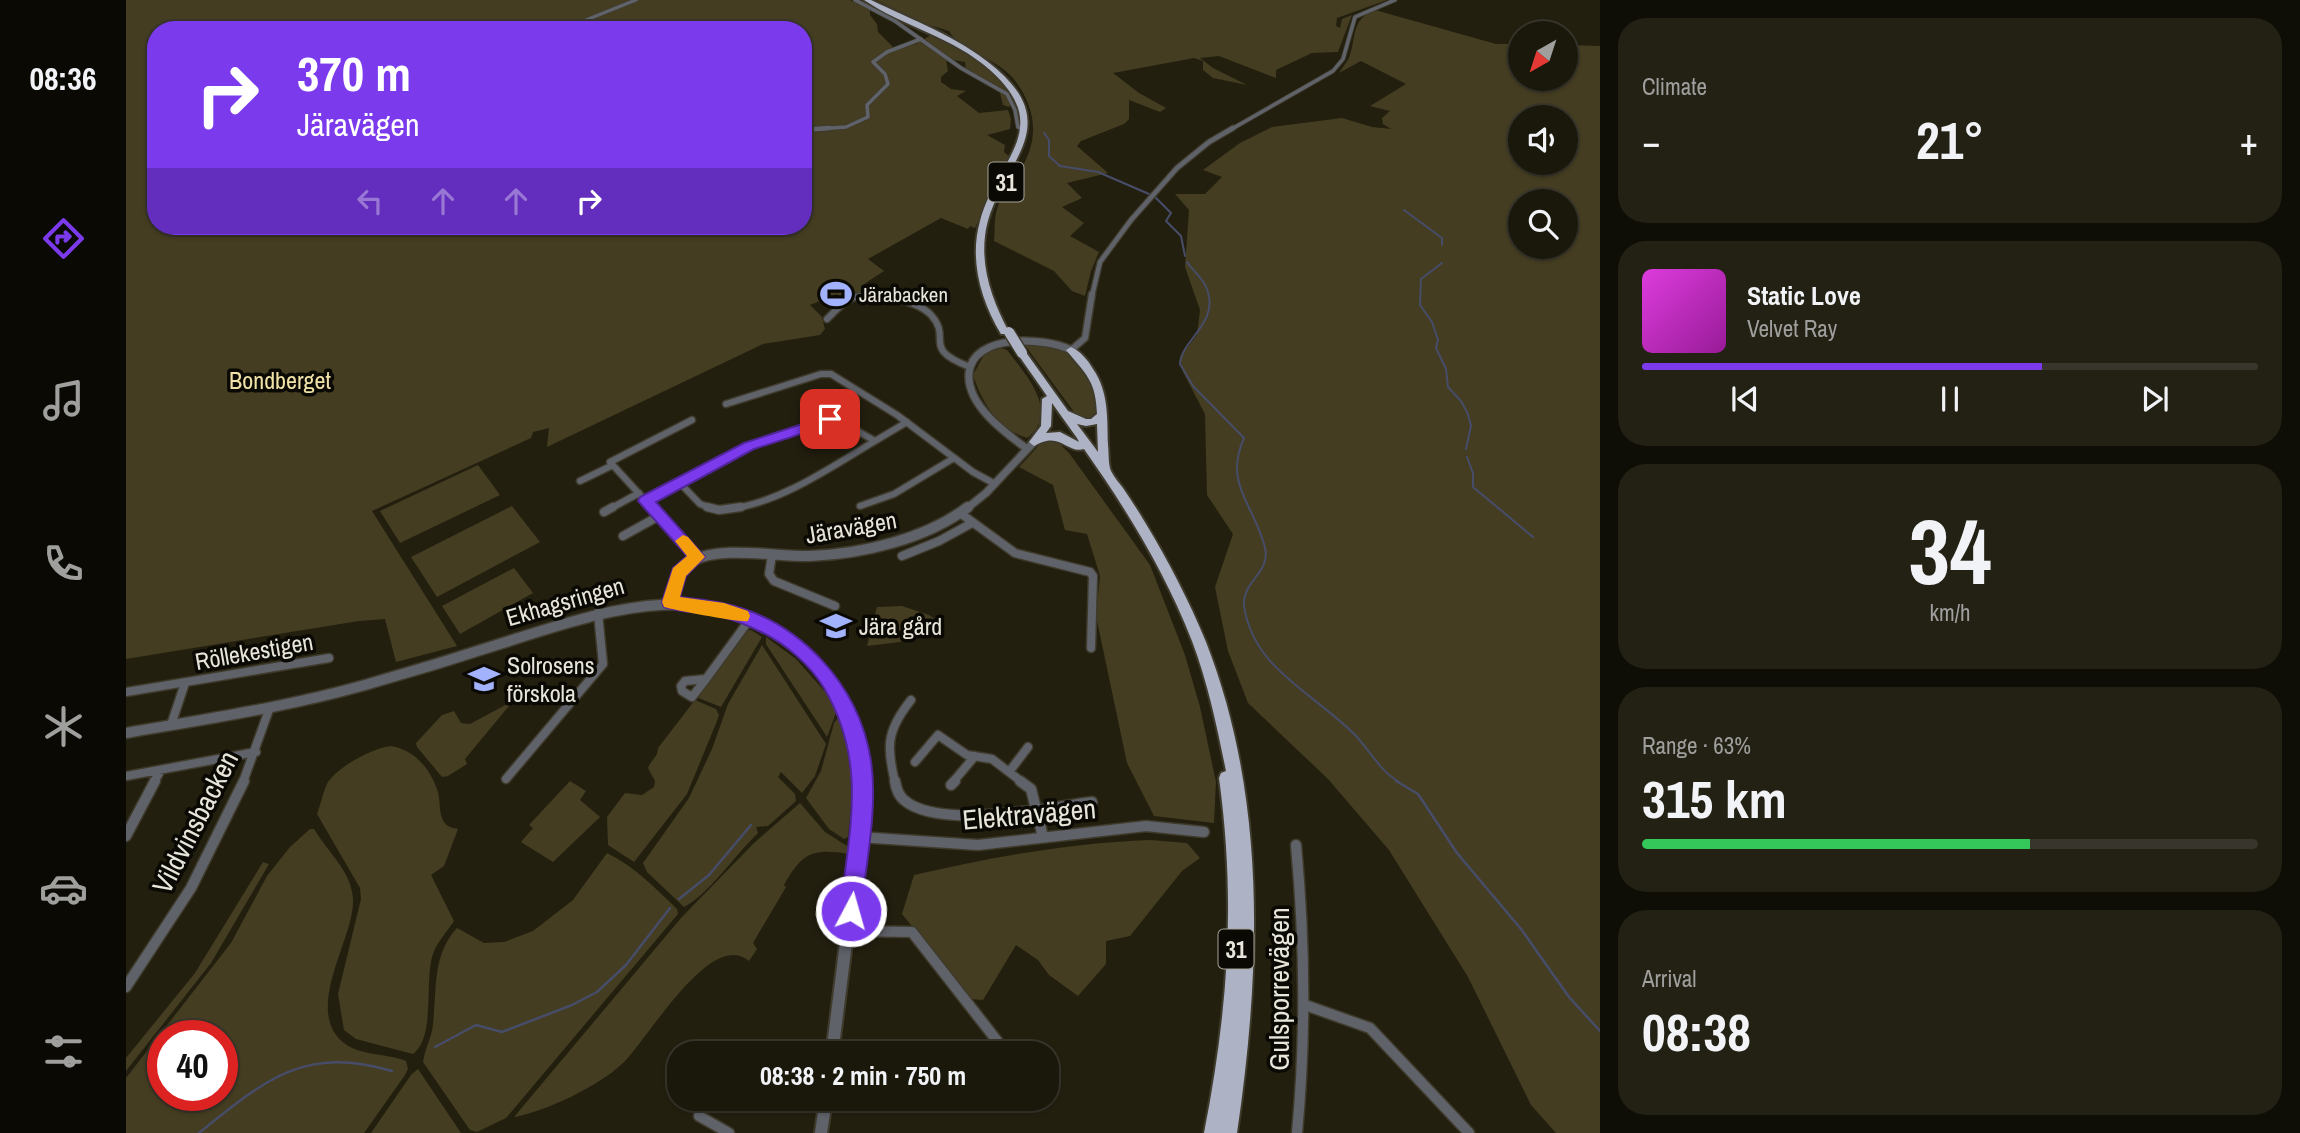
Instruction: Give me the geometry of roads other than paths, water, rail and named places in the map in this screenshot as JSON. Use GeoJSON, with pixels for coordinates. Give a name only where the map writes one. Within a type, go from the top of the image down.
{"type":"FeatureCollection","features":[{"type":"Feature","properties":{"kind":"highway","name":"31"},"geometry":{"type":"LineString","coordinates":[[869,0],[983,59],[1005,76],[1020,96],[1028,117],[1026,148],[991,210],[985,239],[991,292],[1006,332]]}},
{"type":"Feature","properties":{"kind":"highway","name":"31"},"geometry":{"type":"LineString","coordinates":[[927,29],[971,53],[1001,76],[1019,102],[1025,129],[1021,148],[989,203],[981,232],[982,273],[989,302],[1047,399],[1147,547],[1173,599],[1202,676],[1223,764],[1235,862],[1236,958],[1230,1034],[1214,1133]]}},
{"type":"Feature","properties":{"kind":"highway"},"geometry":{"type":"LineString","coordinates":[[1071,350],[1096,379],[1103,414],[1102,447],[1106,474]]}},
{"type":"Feature","properties":{"kind":"highway","name":"31"},"geometry":{"type":"LineString","coordinates":[[1019,353],[1062,410],[1158,553],[1187,614],[1211,678],[1232,764],[1241,826],[1247,922],[1244,1014],[1231,1130]]}},
{"type":"Feature","properties":{"kind":"highway"},"geometry":{"type":"LineString","coordinates":[[1033,443],[1048,422],[1047,399]]}},
{"type":"Feature","properties":{"kind":"highway"},"geometry":{"type":"LineString","coordinates":[[1062,410],[1086,423],[1095,422],[1103,414]]}},
{"type":"Feature","properties":{"kind":"highway"},"geometry":{"type":"LineString","coordinates":[[1033,443],[1060,436],[1080,446]]}},
{"type":"Feature","properties":{"kind":"street"},"geometry":{"type":"LineString","coordinates":[[584,21],[636,0]]}},
{"type":"Feature","properties":{"kind":"street"},"geometry":{"type":"LineString","coordinates":[[855,0],[885,15],[961,68],[1007,94],[1015,110],[1018,127],[1025,129]]}},
{"type":"Feature","properties":{"kind":"street"},"geometry":{"type":"LineString","coordinates":[[1033,443],[986,414],[974,394],[970,367],[982,350],[997,344],[1035,339],[1071,350],[1085,338],[1095,274],[1100,262],[1131,220],[1177,168],[1209,142],[1333,71],[1343,59],[1355,17],[1395,0]]}},
{"type":"Feature","properties":{"kind":"street"},"geometry":{"type":"LineString","coordinates":[[911,33],[927,29]]}},
{"type":"Feature","properties":{"kind":"street"},"geometry":{"type":"LineString","coordinates":[[812,129],[846,127],[868,117],[867,105],[888,84],[885,74],[873,62],[887,52],[921,39]]}},
{"type":"Feature","properties":{"kind":"street"},"geometry":{"type":"LineString","coordinates":[[827,319],[848,300],[861,295],[879,296],[911,304],[926,310],[933,318],[944,355],[970,367]]}},
{"type":"Feature","properties":{"kind":"street"},"geometry":{"type":"LineString","coordinates":[[726,404],[827,373],[907,422],[973,472],[995,484]]}},
{"type":"Feature","properties":{"kind":"street"},"geometry":{"type":"LineString","coordinates":[[646,501],[749,446],[830,419],[840,421],[875,441]]}},
{"type":"Feature","properties":{"kind":"street"},"geometry":{"type":"LineString","coordinates":[[670,602],[678,572],[697,557],[610,462],[692,420]]}},
{"type":"Feature","properties":{"kind":"street"},"geometry":{"type":"LineString","coordinates":[[680,483],[705,507],[729,511],[792,488],[907,422]]}},
{"type":"Feature","properties":{"kind":"street","name":"Järavägen"},"geometry":{"type":"LineString","coordinates":[[697,557],[719,553],[811,556],[879,546],[916,534],[960,513],[995,484],[1033,443]]}},
{"type":"Feature","properties":{"kind":"street"},"geometry":{"type":"LineString","coordinates":[[860,506],[894,494],[954,458]]}},
{"type":"Feature","properties":{"kind":"street"},"geometry":{"type":"LineString","coordinates":[[580,481],[613,465]]}},
{"type":"Feature","properties":{"kind":"street"},"geometry":{"type":"LineString","coordinates":[[604,512],[639,494]]}},
{"type":"Feature","properties":{"kind":"street"},"geometry":{"type":"LineString","coordinates":[[960,513],[1015,553],[1092,573],[1091,648]]}},
{"type":"Feature","properties":{"kind":"street"},"geometry":{"type":"LineString","coordinates":[[623,536],[659,516]]}},
{"type":"Feature","properties":{"kind":"street"},"geometry":{"type":"LineString","coordinates":[[902,556],[939,541],[972,523]]}},
{"type":"Feature","properties":{"kind":"street"},"geometry":{"type":"LineString","coordinates":[[772,555],[769,574],[774,581],[835,606]]}},
{"type":"Feature","properties":{"kind":"street","name":"Ekhagsringen"},"geometry":{"type":"LineString","coordinates":[[126,733],[270,708],[385,679],[598,611],[670,602],[724,610],[750,619],[770,628],[803,651],[823,671],[845,708],[856,736],[863,794],[834,1041]]}},
{"type":"Feature","properties":{"kind":"street"},"geometry":{"type":"LineString","coordinates":[[506,779],[603,664],[598,611]]}},
{"type":"Feature","properties":{"kind":"street"},"geometry":{"type":"LineString","coordinates":[[706,679],[750,619]]}},
{"type":"Feature","properties":{"kind":"street","name":"Röllekestigen"},"geometry":{"type":"LineString","coordinates":[[126,692],[329,658]]}},
{"type":"Feature","properties":{"kind":"street","name":"Röllekestigen"},"geometry":{"type":"LineString","coordinates":[[171,725],[185,682]]}},
{"type":"Feature","properties":{"kind":"street"},"geometry":{"type":"LineString","coordinates":[[911,700],[896,719],[888,735],[894,778],[902,799],[924,812],[968,816],[1092,802]]}},
{"type":"Feature","properties":{"kind":"street","name":"Vildvinsbacken"},"geometry":{"type":"LineString","coordinates":[[126,987],[161,937],[203,867],[240,793],[270,708]]}},
{"type":"Feature","properties":{"kind":"street"},"geometry":{"type":"LineString","coordinates":[[915,762],[938,735],[967,755],[992,759],[1031,789],[1044,837]]}},
{"type":"Feature","properties":{"kind":"street"},"geometry":{"type":"LineString","coordinates":[[1009,772],[1028,747]]}},
{"type":"Feature","properties":{"kind":"street"},"geometry":{"type":"LineString","coordinates":[[126,776],[256,752]]}},
{"type":"Feature","properties":{"kind":"street"},"geometry":{"type":"LineString","coordinates":[[951,785],[975,756]]}},
{"type":"Feature","properties":{"kind":"street"},"geometry":{"type":"LineString","coordinates":[[126,836],[161,770]]}},
{"type":"Feature","properties":{"kind":"street","name":"Elektravägen"},"geometry":{"type":"LineString","coordinates":[[859,837],[978,845],[1146,826],[1204,832]]}},
{"type":"Feature","properties":{"kind":"street","name":"Gulsporrevägen"},"geometry":{"type":"LineString","coordinates":[[1296,845],[1305,948],[1305,1005],[1297,1133]]}},
{"type":"Feature","properties":{"kind":"street"},"geometry":{"type":"LineString","coordinates":[[848,930],[912,932],[997,1041]]}},
{"type":"Feature","properties":{"kind":"street"},"geometry":{"type":"LineString","coordinates":[[1305,1005],[1370,1028],[1469,1133]]}},
{"type":"Feature","properties":{"kind":"street"},"geometry":{"type":"LineString","coordinates":[[821,1133],[824,1111]]}},
{"type":"Feature","properties":{"kind":"street"},"geometry":{"type":"LineString","coordinates":[[699,1116],[729,1133]]}},
{"type":"Feature","properties":{"kind":"waterway"},"geometry":{"type":"LineString","coordinates":[[1044,133],[1049,140],[1049,156],[1060,166],[1098,172],[1149,194]]}},
{"type":"Feature","properties":{"kind":"waterway"},"geometry":{"type":"LineString","coordinates":[[1155,197],[1171,213],[1166,221],[1181,236],[1185,256]]}},
{"type":"Feature","properties":{"kind":"waterway"},"geometry":{"type":"LineString","coordinates":[[1404,210],[1442,238],[1442,245]]}},
{"type":"Feature","properties":{"kind":"waterway"},"geometry":{"type":"LineString","coordinates":[[1187,262],[1205,285],[1210,301],[1204,321],[1186,347],[1180,364],[1193,386],[1244,438],[1238,454],[1239,482],[1265,548],[1264,564],[1245,597],[1249,627],[1272,664],[1340,721],[1386,772],[1399,782]]}},
{"type":"Feature","properties":{"kind":"waterway"},"geometry":{"type":"LineString","coordinates":[[1442,263],[1421,279],[1420,305],[1432,322],[1438,340],[1436,348],[1446,369],[1448,387],[1461,401],[1468,414],[1471,426],[1466,449]]}},
{"type":"Feature","properties":{"kind":"waterway"},"geometry":{"type":"LineString","coordinates":[[1467,457],[1473,473],[1473,487],[1533,537]]}},
{"type":"Feature","properties":{"kind":"waterway"},"geometry":{"type":"LineString","coordinates":[[1396,781],[1418,794],[1457,853],[1521,929],[1569,997],[1600,1031]]}},
{"type":"Feature","properties":{"kind":"waterway"},"geometry":{"type":"LineString","coordinates":[[679,899],[709,875],[751,825]]}},
{"type":"Feature","properties":{"kind":"waterway"},"geometry":{"type":"LineString","coordinates":[[435,1047],[476,1025],[502,1032],[572,1005],[597,992],[626,965],[670,908]]}},
{"type":"Feature","properties":{"kind":"waterway"},"geometry":{"type":"LineString","coordinates":[[199,1133],[245,1097],[287,1072],[334,1062],[361,1064],[392,1071]]}},
{"type":"Feature","properties":{"kind":"place","name":"Järabacken"},"geometry":{"type":"Point","coordinates":[836,294]}},
{"type":"Feature","properties":{"kind":"place","name":"Jära gård"},"geometry":{"type":"Point","coordinates":[836,626]}},
{"type":"Feature","properties":{"kind":"place","name":"Solrosens förskola"},"geometry":{"type":"Point","coordinates":[484,679]}},
{"type":"Feature","properties":{"kind":"park label","name":"Bondberget"},"geometry":{"type":"Point","coordinates":[280,380]}}]}
